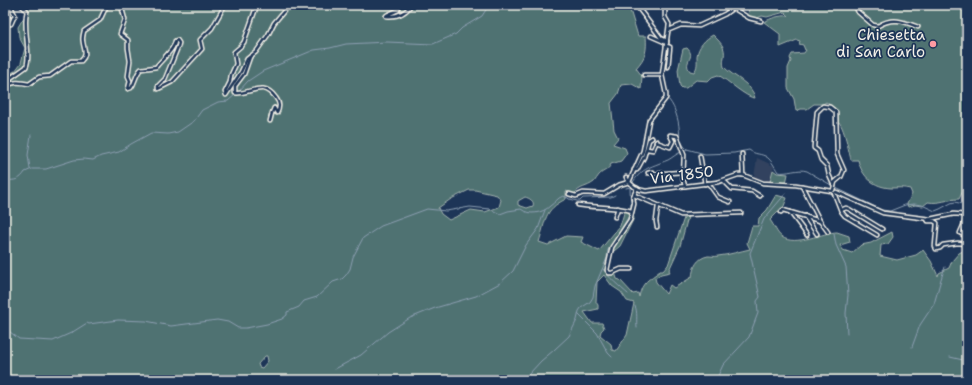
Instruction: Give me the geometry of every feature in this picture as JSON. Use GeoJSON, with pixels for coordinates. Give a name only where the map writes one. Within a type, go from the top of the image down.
{"type":"FeatureCollection","features":[{"type":"Feature","properties":{"kind":"street"},"geometry":{"type":"LineString","coordinates":[[5,16],[9,18],[9,24],[11,24],[15,14],[11,7],[12,5]]}},
{"type":"Feature","properties":{"kind":"street"},"geometry":{"type":"LineString","coordinates":[[5,82],[28,64],[25,20],[27,11],[21,5]]}},
{"type":"Feature","properties":{"kind":"street"},"geometry":{"type":"LineString","coordinates":[[5,87],[13,82],[28,84],[40,77],[50,76],[71,61],[81,61],[85,56],[83,44],[84,31],[100,20],[107,5]]}},
{"type":"Feature","properties":{"kind":"street"},"geometry":{"type":"LineString","coordinates":[[122,5],[125,20],[120,34],[128,40],[130,57],[128,76],[130,81],[128,88],[133,86],[135,77],[140,70],[143,68],[151,68],[156,66],[173,48],[176,40],[178,43],[178,47],[166,78],[158,86],[158,90],[172,82],[202,49],[200,40],[212,28],[226,5]]}},
{"type":"Feature","properties":{"kind":"street"},"geometry":{"type":"LineString","coordinates":[[257,5],[244,42],[234,52],[236,64],[225,92],[226,95],[250,57],[258,50],[274,23],[289,5]]}},
{"type":"Feature","properties":{"kind":"street"},"geometry":{"type":"LineString","coordinates":[[400,5],[398,10],[386,16],[399,15],[406,11],[411,5]]}},
{"type":"Feature","properties":{"kind":"street"},"geometry":{"type":"LineString","coordinates":[[636,5],[661,38],[670,47],[668,67]]}},
{"type":"Feature","properties":{"kind":"street"},"geometry":{"type":"LineString","coordinates":[[629,183],[642,150],[649,120],[666,98],[662,75],[669,23],[665,17],[665,5]]}},
{"type":"Feature","properties":{"kind":"street"},"geometry":{"type":"LineString","coordinates":[[855,5],[858,12],[872,26],[878,26],[892,20],[901,21],[918,27]]}},
{"type":"Feature","properties":{"kind":"street"},"geometry":{"type":"LineString","coordinates":[[669,30],[681,26],[699,26],[725,14],[733,8],[749,18],[761,21]]}},
{"type":"Feature","properties":{"kind":"street"},"geometry":{"type":"LineString","coordinates":[[651,36],[667,43]]}},
{"type":"Feature","properties":{"kind":"street"},"geometry":{"type":"LineString","coordinates":[[250,57],[244,74],[235,86],[235,93],[263,88],[273,94],[280,104],[277,113],[274,108],[270,121]]}},
{"type":"Feature","properties":{"kind":"street"},"geometry":{"type":"LineString","coordinates":[[644,75],[662,75]]}},
{"type":"Feature","properties":{"kind":"street"},"geometry":{"type":"LineString","coordinates":[[834,190],[835,182],[842,175],[844,170],[837,154],[837,119],[834,110],[830,107],[824,106],[817,112],[814,148],[818,151],[821,160],[828,166],[830,178],[834,190],[841,210],[846,217],[877,235]]}},
{"type":"Feature","properties":{"kind":"street"},"geometry":{"type":"LineString","coordinates":[[647,149],[653,150],[656,142],[670,146],[673,141],[670,135],[676,135],[683,153],[685,186]]}},
{"type":"Feature","properties":{"kind":"street"},"geometry":{"type":"LineString","coordinates":[[634,170],[637,170],[644,157],[649,140],[652,138]]}},
{"type":"Feature","properties":{"kind":"street"},"geometry":{"type":"LineString","coordinates":[[742,154],[744,175],[763,182],[834,190],[880,213],[927,219],[954,214],[967,216],[960,232],[960,234],[967,237]]}},
{"type":"Feature","properties":{"kind":"street"},"geometry":{"type":"LineString","coordinates":[[700,156],[707,183],[718,197],[730,202]]}},
{"type":"Feature","properties":{"kind":"street"},"geometry":{"type":"LineString","coordinates":[[648,172],[653,172],[653,174],[683,172]]}},
{"type":"Feature","properties":{"kind":"street","name":"Via 1850"},"geometry":{"type":"LineString","coordinates":[[569,194],[579,196],[583,193],[604,194],[619,185],[629,183],[646,191],[724,181],[738,175],[744,175]]}},
{"type":"Feature","properties":{"kind":"street"},"geometry":{"type":"LineString","coordinates":[[626,177],[629,183]]}},
{"type":"Feature","properties":{"kind":"street"},"geometry":{"type":"LineString","coordinates":[[724,181],[732,189],[752,191],[760,196]]}},
{"type":"Feature","properties":{"kind":"street"},"geometry":{"type":"LineString","coordinates":[[802,186],[820,221],[828,232]]}},
{"type":"Feature","properties":{"kind":"street"},"geometry":{"type":"LineString","coordinates":[[631,269],[621,268],[612,273],[607,272],[611,249],[630,220],[635,187]]}},
{"type":"Feature","properties":{"kind":"street"},"geometry":{"type":"LineString","coordinates":[[634,195],[680,215],[741,213]]}},
{"type":"Feature","properties":{"kind":"street"},"geometry":{"type":"LineString","coordinates":[[578,205],[618,208],[632,212]]}},
{"type":"Feature","properties":{"kind":"street"},"geometry":{"type":"LineString","coordinates":[[657,227],[658,206]]}},
{"type":"Feature","properties":{"kind":"street"},"geometry":{"type":"LineString","coordinates":[[615,218],[618,208]]}},
{"type":"Feature","properties":{"kind":"street"},"geometry":{"type":"LineString","coordinates":[[841,210],[849,208],[882,229]]}},
{"type":"Feature","properties":{"kind":"street"},"geometry":{"type":"LineString","coordinates":[[781,212],[783,210],[790,211],[820,221]]}},
{"type":"Feature","properties":{"kind":"street"},"geometry":{"type":"LineString","coordinates":[[790,211],[806,235]]}},
{"type":"Feature","properties":{"kind":"street"},"geometry":{"type":"LineString","coordinates":[[804,216],[817,234]]}},
{"type":"Feature","properties":{"kind":"street"},"geometry":{"type":"LineString","coordinates":[[927,219],[928,221],[934,221],[936,223],[936,249],[940,248],[943,244],[967,244]]}},
{"type":"Feature","properties":{"kind":"shaded area"},"geometry":{"type":"Polygon","coordinates":[[[757,158],[774,166],[770,182],[754,177],[757,158]]]}},
{"type":"Feature","properties":{"kind":"green space"},"geometry":{"type":"Polygon","coordinates":[[[26,5],[627,5],[638,36],[646,36],[646,50],[644,57],[636,68],[642,76],[641,89],[632,84],[621,85],[618,94],[611,103],[614,130],[618,138],[613,144],[625,148],[627,153],[621,161],[611,164],[609,168],[599,175],[591,184],[574,194],[566,191],[566,199],[553,207],[546,217],[539,242],[548,245],[566,236],[583,237],[581,242],[599,251],[620,226],[625,210],[631,212],[634,218],[620,246],[608,256],[606,268],[608,274],[615,272],[617,279],[620,280],[633,294],[638,293],[639,297],[642,287],[646,281],[660,271],[663,271],[668,265],[684,218],[688,217],[680,246],[669,270],[670,272],[661,274],[655,278],[656,282],[666,294],[670,285],[674,288],[692,277],[693,270],[698,261],[704,257],[750,249],[747,243],[752,226],[758,226],[759,218],[767,210],[776,195],[787,198],[784,206],[770,220],[780,236],[788,240],[802,240],[837,232],[849,236],[850,242],[840,245],[843,250],[852,253],[861,245],[871,243],[892,232],[893,237],[888,244],[881,245],[880,256],[897,260],[916,255],[923,250],[931,261],[938,276],[939,273],[949,268],[952,261],[959,253],[967,249],[967,380],[5,380],[5,76],[15,71],[21,63],[25,48],[19,37],[18,27],[29,9],[26,5]],[[469,190],[451,199],[438,208],[441,214],[449,220],[471,210],[485,212],[499,207],[501,200],[497,195],[475,190],[469,190]],[[527,197],[518,201],[518,205],[527,208],[533,206],[532,201],[527,197]],[[604,275],[597,282],[596,302],[598,309],[584,312],[592,323],[602,323],[604,328],[600,335],[611,344],[612,350],[616,351],[627,335],[634,303],[627,301],[621,292],[612,286],[604,275]],[[265,356],[258,364],[259,367],[262,368],[268,361],[267,356],[265,356]]]}},
{"type":"Feature","properties":{"kind":"green space"},"geometry":{"type":"Polygon","coordinates":[[[749,5],[967,5],[967,186],[959,199],[928,202],[923,206],[915,205],[908,207],[907,204],[912,194],[910,189],[879,186],[870,180],[862,171],[858,160],[851,160],[842,128],[835,110],[831,106],[826,102],[823,104],[814,104],[807,109],[796,111],[794,99],[788,88],[788,68],[792,54],[804,53],[806,50],[803,45],[799,44],[800,41],[797,40],[780,47],[780,34],[764,22],[776,17],[789,16],[785,12],[767,17],[748,17],[749,5]]]}},
{"type":"Feature","properties":{"kind":"green space"},"geometry":{"type":"Polygon","coordinates":[[[713,35],[723,47],[724,67],[750,88],[755,98],[742,92],[718,75],[712,77],[708,81],[696,80],[686,88],[682,88],[680,86],[678,70],[683,49],[687,48],[690,51],[691,54],[688,62],[688,68],[690,71],[694,72],[697,66],[697,56],[700,46],[713,35]]]}},
{"type":"Feature","properties":{"kind":"green space"},"geometry":{"type":"Polygon","coordinates":[[[773,170],[777,173],[788,174],[786,183],[770,181],[773,170]]]}},
{"type":"Feature","properties":{"kind":"waterway"},"geometry":{"type":"LineString","coordinates":[[239,91],[248,81],[263,71],[314,50],[346,44],[387,42],[433,44],[456,34],[462,28],[482,16],[489,5]]}},
{"type":"Feature","properties":{"kind":"waterway"},"geometry":{"type":"LineString","coordinates":[[33,169],[46,169],[74,160],[93,160],[101,156],[119,152],[151,133],[168,134],[178,132],[194,121],[202,110],[218,102],[228,101],[236,94]]}},
{"type":"Feature","properties":{"kind":"waterway"},"geometry":{"type":"LineString","coordinates":[[669,100],[676,114],[682,143],[687,149]]}},
{"type":"Feature","properties":{"kind":"waterway"},"geometry":{"type":"LineString","coordinates":[[30,169],[28,155],[31,135]]}},
{"type":"Feature","properties":{"kind":"waterway"},"geometry":{"type":"LineString","coordinates":[[684,151],[687,149],[705,154],[734,153],[749,150],[753,153],[767,157],[778,172],[800,170],[807,171],[838,189],[882,210],[890,211],[905,205],[914,204],[922,205],[935,211],[955,202],[967,205]]}},
{"type":"Feature","properties":{"kind":"waterway"},"geometry":{"type":"LineString","coordinates":[[626,188],[630,187],[638,176],[646,169],[668,160],[681,152]]}},
{"type":"Feature","properties":{"kind":"waterway"},"geometry":{"type":"LineString","coordinates":[[5,180],[17,179],[25,172],[32,169]]}},
{"type":"Feature","properties":{"kind":"waterway"},"geometry":{"type":"LineString","coordinates":[[520,380],[529,374],[569,336],[577,320],[579,311],[590,302],[593,297],[595,286],[607,258],[608,250],[629,216],[631,208],[630,188]]}},
{"type":"Feature","properties":{"kind":"waterway"},"geometry":{"type":"LineString","coordinates":[[716,380],[723,365],[749,337],[758,313],[757,301],[760,297],[750,253],[764,219],[787,192]]}},
{"type":"Feature","properties":{"kind":"waterway"},"geometry":{"type":"LineString","coordinates":[[5,328],[19,339],[53,341],[71,333],[87,323],[118,320],[146,321],[171,326],[217,320],[228,322],[238,328],[267,324],[282,319],[287,315],[287,312],[299,307],[304,301],[317,297],[333,282],[342,279],[350,269],[353,257],[363,238],[381,226],[427,209],[446,211],[470,207],[490,209],[500,214],[521,209],[536,213],[544,210],[563,196],[580,201],[583,198],[611,197],[615,195]]}},
{"type":"Feature","properties":{"kind":"waterway"},"geometry":{"type":"LineString","coordinates":[[335,369],[361,355],[388,332],[410,318],[435,308],[476,296],[500,283],[513,271],[526,245],[538,229],[545,210]]}},
{"type":"Feature","properties":{"kind":"waterway"},"geometry":{"type":"LineString","coordinates":[[834,234],[836,245],[846,267],[848,295],[846,313],[847,334]]}},
{"type":"Feature","properties":{"kind":"waterway"},"geometry":{"type":"LineString","coordinates":[[912,347],[920,325],[934,304],[945,267]]}},
{"type":"Feature","properties":{"kind":"waterway"},"geometry":{"type":"LineString","coordinates":[[603,269],[628,294]]}},
{"type":"Feature","properties":{"kind":"waterway"},"geometry":{"type":"LineString","coordinates":[[635,306],[637,328]]}},
{"type":"Feature","properties":{"kind":"waterway"},"geometry":{"type":"LineString","coordinates":[[578,314],[597,333],[608,353],[612,357]]}},
{"type":"Feature","properties":{"kind":"waterway"},"geometry":{"type":"LineString","coordinates":[[950,357],[967,361]]}},
{"type":"Feature","properties":{"kind":"place","name":"Chiesetta di San Carlo"},"geometry":{"type":"Point","coordinates":[933,44]}}]}
